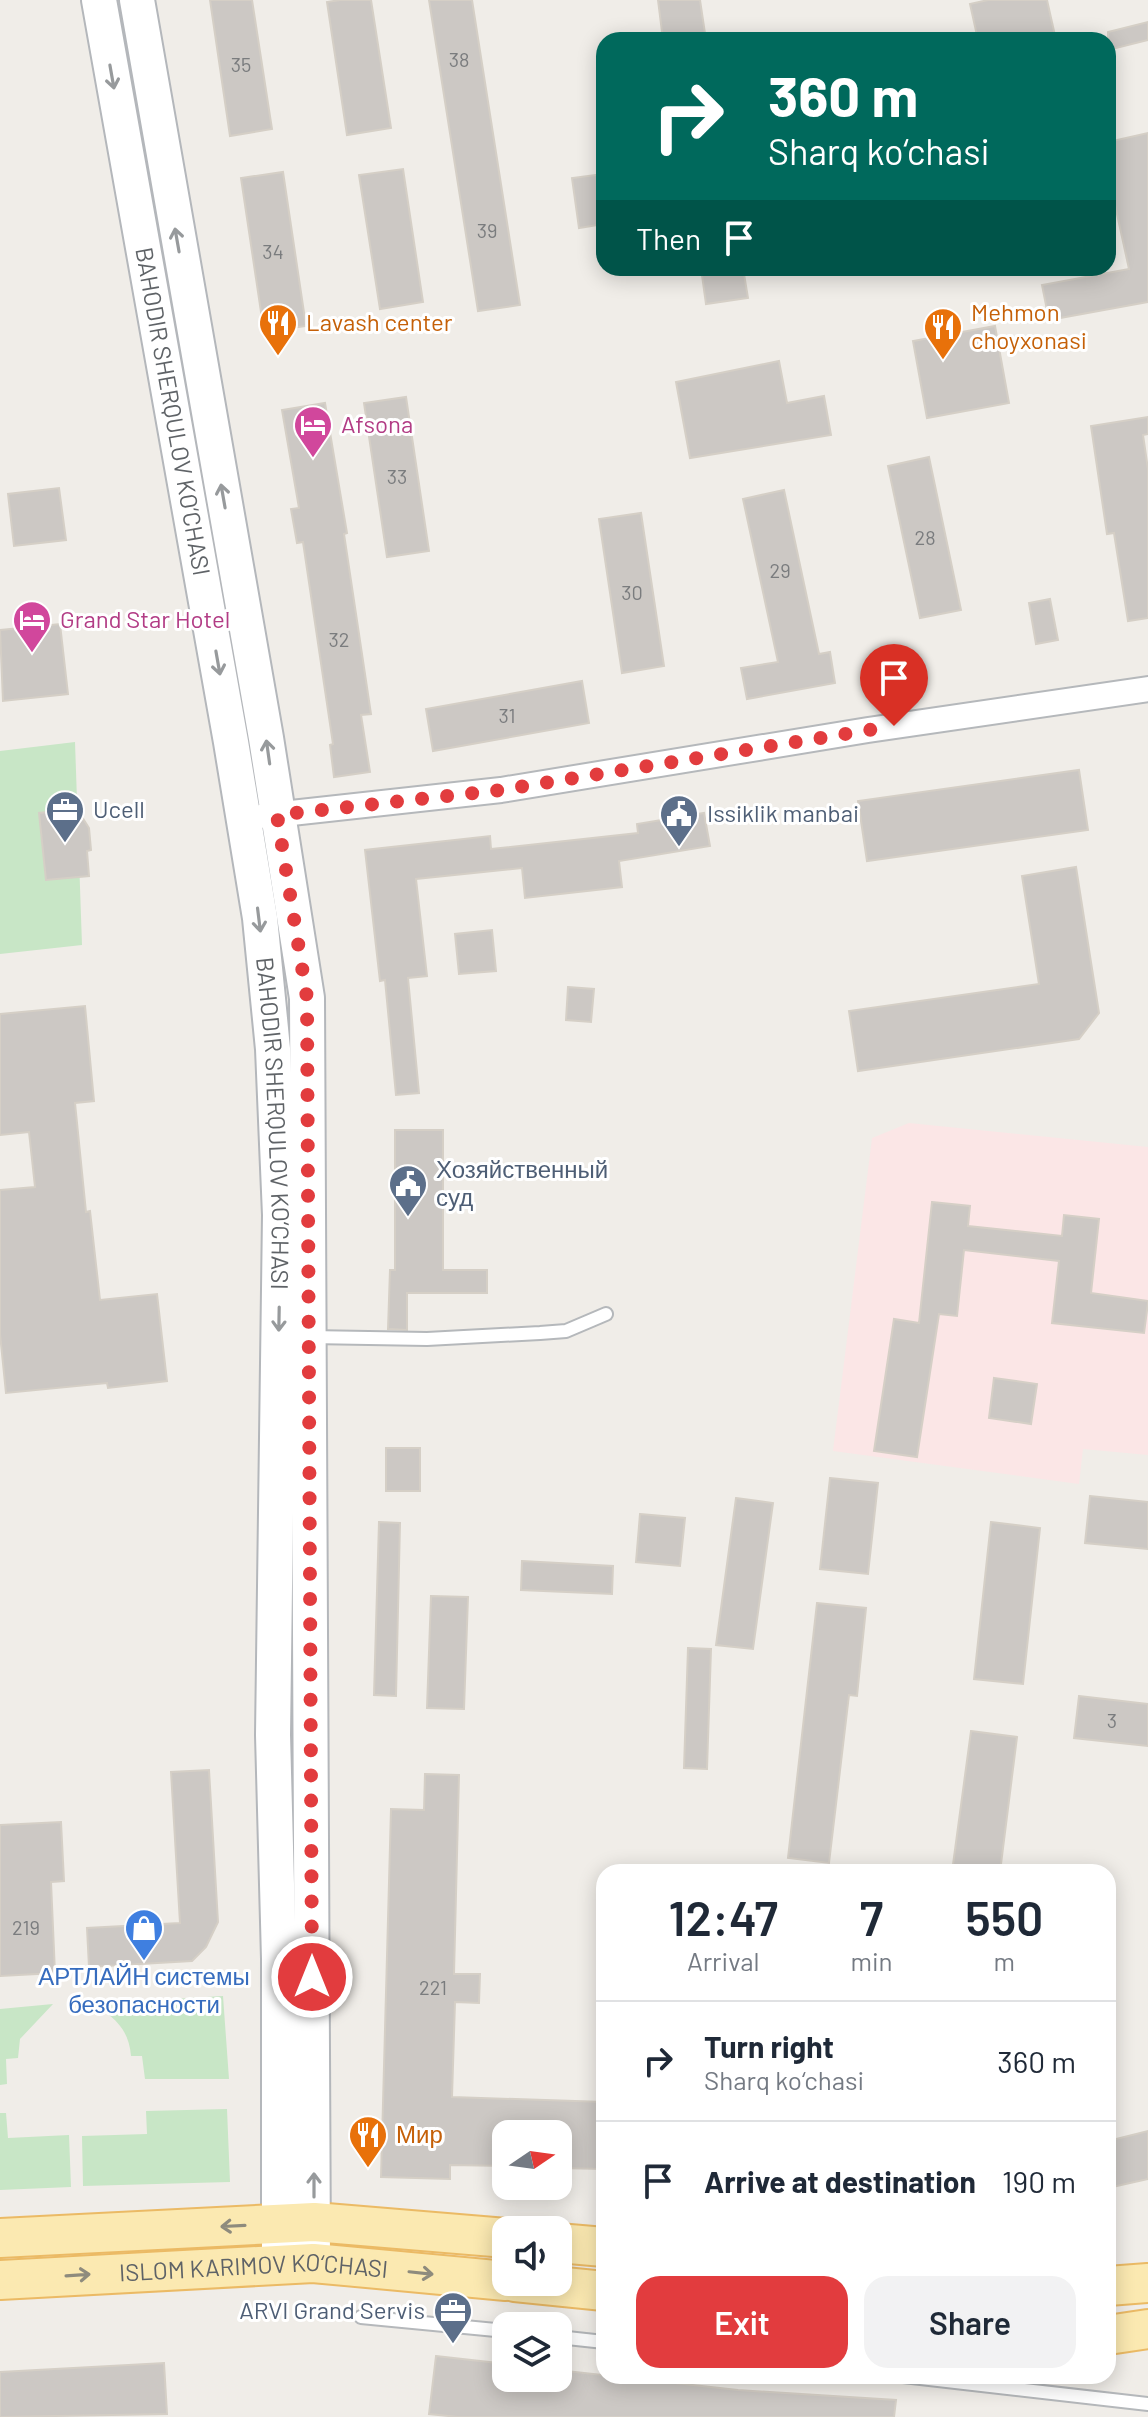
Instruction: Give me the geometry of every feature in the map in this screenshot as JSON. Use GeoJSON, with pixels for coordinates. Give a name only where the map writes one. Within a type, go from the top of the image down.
{"type":"FeatureCollection","features":[{"type":"Feature","properties":{"kind":"main road","name":"BAHODIR SHERQULOV KO‘CHASI"},"geometry":{"type":"LineString","coordinates":[[99,0],[195,533],[260,817],[307,998],[310,1337],[296,2263]]}},
{"type":"Feature","properties":{"kind":"main road","name":"BAHODIR SHERQULOV KO‘CHASI"},"geometry":{"type":"LineString","coordinates":[[137,0],[266,738],[260,817],[260,918],[273,1049],[280,1215],[273,1735],[279,1959],[296,2222]]}},
{"type":"Feature","properties":{"kind":"main road","name":"ISLOM KARIMOV KO‘CHASI"},"geometry":{"type":"LineString","coordinates":[[0,2238],[296,2222],[492,2237]]}},
{"type":"Feature","properties":{"kind":"main road"},"geometry":{"type":"LineString","coordinates":[[572,2244],[596,2246]]}},
{"type":"Feature","properties":{"kind":"main road","name":"ISLOM KARIMOV KO‘CHASI"},"geometry":{"type":"LineString","coordinates":[[0,2280],[296,2263],[492,2280]]}},
{"type":"Feature","properties":{"kind":"main road"},"geometry":{"type":"LineString","coordinates":[[1116,2285],[1148,2283]]}},
{"type":"Feature","properties":{"kind":"main road"},"geometry":{"type":"LineString","coordinates":[[572,2288],[596,2290]]}},
{"type":"Feature","properties":{"kind":"main road"},"geometry":{"type":"LineString","coordinates":[[1116,2334],[1148,2329]]}},
{"type":"Feature","properties":{"kind":"street"},"geometry":{"type":"LineString","coordinates":[[260,817],[501,790],[868,730],[1148,689]]}},
{"type":"Feature","properties":{"kind":"lane"},"geometry":{"type":"LineString","coordinates":[[310,1337],[427,1339],[566,1331],[606,1314]]}},
{"type":"Feature","properties":{"kind":"lane"},"geometry":{"type":"LineString","coordinates":[[361,2317],[492,2330]]}},
{"type":"Feature","properties":{"kind":"lane"},"geometry":{"type":"LineString","coordinates":[[572,2339],[596,2341]]}},
{"type":"Feature","properties":{"kind":"lane"},"geometry":{"type":"LineString","coordinates":[[973,2384],[1148,2404]]}},
{"type":"Feature","properties":{"kind":"shaded area"},"geometry":{"type":"Polygon","coordinates":[[[909,1123],[1148,1147],[1148,1455],[1083,1449],[1079,1484],[833,1451],[872,1138],[909,1123]]]}},
{"type":"Feature","properties":{"kind":"green space"},"geometry":{"type":"Polygon","coordinates":[[[75,742],[82,945],[0,954],[0,751],[75,742]]]}},
{"type":"Feature","properties":{"kind":"green space"},"geometry":{"type":"Polygon","coordinates":[[[223,1996],[229,2079],[145,2079],[142,2056],[131,2056],[127,2038],[119,2024],[91,2004],[223,1996]]]}},
{"type":"Feature","properties":{"kind":"green space"},"geometry":{"type":"Polygon","coordinates":[[[53,2004],[20,2039],[18,2058],[6,2059],[7,2084],[0,2085],[0,2009],[53,2004]]]}},
{"type":"Feature","properties":{"kind":"green space"},"geometry":{"type":"Polygon","coordinates":[[[227,2109],[230,2182],[83,2186],[82,2136],[147,2134],[146,2111],[227,2109]]]}},
{"type":"Feature","properties":{"kind":"green space"},"geometry":{"type":"Polygon","coordinates":[[[0,2113],[6,2113],[8,2138],[69,2135],[71,2187],[0,2190],[0,2113]]]}},
{"type":"Feature","properties":{"kind":"building"},"geometry":{"type":"Polygon","coordinates":[[[210,0],[252,0],[272,129],[230,136],[210,0]]]}},
{"type":"Feature","properties":{"kind":"building"},"geometry":{"type":"Polygon","coordinates":[[[371,0],[391,128],[347,135],[327,2],[371,0]]]}},
{"type":"Feature","properties":{"kind":"building"},"geometry":{"type":"Polygon","coordinates":[[[429,0],[472,0],[520,305],[478,311],[429,0]]]}},
{"type":"Feature","properties":{"kind":"building"},"geometry":{"type":"Polygon","coordinates":[[[658,0],[700,0],[705,32],[662,32],[658,0]]]}},
{"type":"Feature","properties":{"kind":"building"},"geometry":{"type":"Polygon","coordinates":[[[988,0],[1047,0],[1054,32],[976,32],[970,4],[988,0]]]}},
{"type":"Feature","properties":{"kind":"building"},"geometry":{"type":"Polygon","coordinates":[[[1148,22],[1148,40],[1116,48],[1116,32],[1108,32],[1148,22]]]}},
{"type":"Feature","properties":{"kind":"building"},"geometry":{"type":"Polygon","coordinates":[[[1148,133],[1148,302],[1049,320],[1042,285],[1091,276],[1116,276],[1116,271],[1129,269],[1116,210],[1116,140],[1148,133]]]}},
{"type":"Feature","properties":{"kind":"building"},"geometry":{"type":"Polygon","coordinates":[[[403,169],[423,302],[380,309],[359,175],[403,169]]]}},
{"type":"Feature","properties":{"kind":"building"},"geometry":{"type":"Polygon","coordinates":[[[283,172],[306,326],[264,332],[241,178],[283,172]]]}},
{"type":"Feature","properties":{"kind":"building"},"geometry":{"type":"Polygon","coordinates":[[[596,175],[596,225],[579,228],[572,178],[596,175]]]}},
{"type":"Feature","properties":{"kind":"building"},"geometry":{"type":"Polygon","coordinates":[[[702,276],[744,276],[748,298],[706,304],[702,276]]]}},
{"type":"Feature","properties":{"kind":"building"},"geometry":{"type":"Polygon","coordinates":[[[995,326],[1009,403],[927,418],[913,341],[995,326]]]}},
{"type":"Feature","properties":{"kind":"building"},"geometry":{"type":"Polygon","coordinates":[[[779,361],[787,403],[824,396],[831,435],[690,458],[676,382],[779,361]]]}},
{"type":"Feature","properties":{"kind":"building"},"geometry":{"type":"Polygon","coordinates":[[[406,397],[429,551],[387,557],[364,403],[406,397]]]}},
{"type":"Feature","properties":{"kind":"building"},"geometry":{"type":"Polygon","coordinates":[[[325,403],[347,533],[344,534],[371,714],[361,715],[370,772],[334,777],[330,745],[333,744],[303,542],[297,543],[291,509],[299,508],[282,410],[325,403]]]}},
{"type":"Feature","properties":{"kind":"building"},"geometry":{"type":"Polygon","coordinates":[[[1148,417],[1148,434],[1143,435],[1148,469],[1148,618],[1128,621],[1114,533],[1107,534],[1091,426],[1148,417]]]}},
{"type":"Feature","properties":{"kind":"building"},"geometry":{"type":"Polygon","coordinates":[[[929,457],[961,610],[920,618],[888,466],[929,457]]]}},
{"type":"Feature","properties":{"kind":"building"},"geometry":{"type":"Polygon","coordinates":[[[59,488],[66,540],[14,546],[8,494],[59,488]]]}},
{"type":"Feature","properties":{"kind":"building"},"geometry":{"type":"Polygon","coordinates":[[[784,490],[819,654],[830,652],[835,683],[747,699],[741,668],[778,662],[743,499],[784,490]]]}},
{"type":"Feature","properties":{"kind":"building"},"geometry":{"type":"Polygon","coordinates":[[[641,513],[664,666],[622,673],[599,519],[641,513]]]}},
{"type":"Feature","properties":{"kind":"building"},"geometry":{"type":"Polygon","coordinates":[[[1050,599],[1058,640],[1036,644],[1029,603],[1050,599]]]}},
{"type":"Feature","properties":{"kind":"building","name":"Grand Star Hotel"},"geometry":{"type":"Polygon","coordinates":[[[60,624],[68,694],[3,701],[0,630],[60,624]]]}},
{"type":"Feature","properties":{"kind":"building"},"geometry":{"type":"Polygon","coordinates":[[[582,681],[589,723],[433,751],[426,709],[582,681]]]}},
{"type":"Feature","properties":{"kind":"building"},"geometry":{"type":"Polygon","coordinates":[[[1079,770],[1088,830],[867,861],[858,801],[1079,770]]]}},
{"type":"Feature","properties":{"kind":"building"},"geometry":{"type":"Polygon","coordinates":[[[77,809],[89,828],[89,876],[46,880],[39,813],[77,809]]]}},
{"type":"Feature","properties":{"kind":"building"},"geometry":{"type":"Polygon","coordinates":[[[704,813],[710,846],[619,861],[622,887],[525,898],[522,868],[416,879],[427,976],[408,978],[419,1093],[396,1095],[385,980],[380,981],[365,850],[490,836],[491,849],[638,833],[637,824],[704,813]]]}},
{"type":"Feature","properties":{"kind":"building"},"geometry":{"type":"Polygon","coordinates":[[[1076,867],[1099,1013],[1079,1039],[858,1071],[849,1011],[1039,984],[1022,876],[1076,867]]]}},
{"type":"Feature","properties":{"kind":"building"},"geometry":{"type":"Polygon","coordinates":[[[492,930],[496,971],[459,974],[455,934],[492,930]]]}},
{"type":"Feature","properties":{"kind":"building"},"geometry":{"type":"Polygon","coordinates":[[[568,987],[594,989],[591,1022],[566,1020],[568,987]]]}},
{"type":"Feature","properties":{"kind":"building"},"geometry":{"type":"Polygon","coordinates":[[[85,1006],[94,1101],[75,1103],[86,1212],[90,1211],[100,1300],[157,1294],[167,1381],[108,1388],[107,1383],[6,1393],[0,1334],[0,1190],[35,1187],[29,1132],[0,1135],[0,1014],[85,1006]]]}},
{"type":"Feature","properties":{"kind":"building"},"geometry":{"type":"Polygon","coordinates":[[[395,1130],[443,1130],[443,1270],[487,1270],[487,1293],[407,1293],[407,1330],[388,1329],[390,1270],[395,1270],[395,1130]]]}},
{"type":"Feature","properties":{"kind":"building"},"geometry":{"type":"Polygon","coordinates":[[[932,1202],[970,1206],[968,1226],[1062,1236],[1064,1215],[1099,1219],[1091,1293],[1148,1301],[1144,1333],[1052,1323],[1059,1261],[964,1250],[957,1316],[939,1314],[917,1457],[874,1451],[894,1319],[919,1323],[932,1202]]]}},
{"type":"Feature","properties":{"kind":"building"},"geometry":{"type":"Polygon","coordinates":[[[994,1378],[1037,1384],[1031,1424],[989,1418],[994,1378]]]}},
{"type":"Feature","properties":{"kind":"building"},"geometry":{"type":"Polygon","coordinates":[[[386,1448],[420,1448],[420,1491],[386,1491],[386,1448]]]}},
{"type":"Feature","properties":{"kind":"building"},"geometry":{"type":"Polygon","coordinates":[[[830,1478],[878,1483],[868,1574],[820,1569],[830,1478]]]}},
{"type":"Feature","properties":{"kind":"building"},"geometry":{"type":"Polygon","coordinates":[[[1090,1496],[1148,1502],[1148,1549],[1085,1543],[1090,1496]]]}},
{"type":"Feature","properties":{"kind":"building"},"geometry":{"type":"Polygon","coordinates":[[[736,1498],[773,1503],[753,1649],[716,1645],[736,1498]]]}},
{"type":"Feature","properties":{"kind":"building"},"geometry":{"type":"Polygon","coordinates":[[[640,1514],[685,1518],[680,1566],[636,1562],[640,1514]]]}},
{"type":"Feature","properties":{"kind":"building"},"geometry":{"type":"Polygon","coordinates":[[[379,1522],[400,1523],[396,1696],[374,1695],[379,1522]]]}},
{"type":"Feature","properties":{"kind":"building"},"geometry":{"type":"Polygon","coordinates":[[[991,1522],[1040,1528],[1023,1684],[974,1679],[991,1522]]]}},
{"type":"Feature","properties":{"kind":"building"},"geometry":{"type":"Polygon","coordinates":[[[522,1561],[613,1566],[612,1594],[521,1590],[522,1561]]]}},
{"type":"Feature","properties":{"kind":"building"},"geometry":{"type":"Polygon","coordinates":[[[431,1596],[468,1597],[464,1709],[427,1708],[431,1596]]]}},
{"type":"Feature","properties":{"kind":"building"},"geometry":{"type":"Polygon","coordinates":[[[817,1603],[866,1608],[857,1696],[849,1695],[829,1863],[788,1858],[817,1603]]]}},
{"type":"Feature","properties":{"kind":"building"},"geometry":{"type":"Polygon","coordinates":[[[688,1648],[711,1649],[707,1769],[684,1768],[688,1648]]]}},
{"type":"Feature","properties":{"kind":"building"},"geometry":{"type":"Polygon","coordinates":[[[1079,1696],[1148,1704],[1148,1746],[1074,1738],[1079,1696]]]}},
{"type":"Feature","properties":{"kind":"building"},"geometry":{"type":"Polygon","coordinates":[[[971,1731],[1017,1737],[1001,1864],[953,1864],[971,1731]]]}},
{"type":"Feature","properties":{"kind":"building"},"geometry":{"type":"Polygon","coordinates":[[[209,1770],[218,1922],[206,1947],[192,1961],[89,1967],[87,1928],[180,1923],[171,1772],[209,1770]]]}},
{"type":"Feature","properties":{"kind":"building"},"geometry":{"type":"Polygon","coordinates":[[[425,1774],[459,1775],[454,1974],[480,1974],[479,2003],[455,2002],[452,2097],[596,2102],[596,2169],[572,2168],[572,2120],[492,2120],[492,2166],[450,2165],[450,2179],[381,2177],[391,1809],[424,1810],[425,1774]]]}},
{"type":"Feature","properties":{"kind":"building"},"geometry":{"type":"Polygon","coordinates":[[[61,1822],[64,1881],[51,1882],[55,1973],[0,1976],[0,1825],[61,1822]]]}},
{"type":"Feature","properties":{"kind":"building"},"geometry":{"type":"Polygon","coordinates":[[[1148,2131],[1148,2179],[1116,2186],[1116,2139],[1148,2131]]]}},
{"type":"Feature","properties":{"kind":"building"},"geometry":{"type":"Polygon","coordinates":[[[436,2356],[492,2362],[492,2392],[572,2392],[572,2372],[596,2374],[596,2384],[684,2384],[896,2400],[894,2417],[458,2417],[429,2414],[436,2356]]]}},
{"type":"Feature","properties":{"kind":"building"},"geometry":{"type":"Polygon","coordinates":[[[164,2363],[167,2414],[0,2417],[0,2372],[164,2363]]]}},
{"type":"Feature","properties":{"kind":"place","name":"Lavash center"},"geometry":{"type":"Point","coordinates":[278,357]}},
{"type":"Feature","properties":{"kind":"place","name":"Mehmon choyxonasi"},"geometry":{"type":"Point","coordinates":[943,361]}},
{"type":"Feature","properties":{"kind":"place","name":"Afsona"},"geometry":{"type":"Point","coordinates":[313,459]}},
{"type":"Feature","properties":{"kind":"place","name":"Grand Star Hotel"},"geometry":{"type":"Point","coordinates":[32,654]}},
{"type":"Feature","properties":{"kind":"place","name":"Ucell"},"geometry":{"type":"Point","coordinates":[65,844]}},
{"type":"Feature","properties":{"kind":"place","name":"Issiklik manbai"},"geometry":{"type":"Point","coordinates":[679,848]}},
{"type":"Feature","properties":{"kind":"place","name":"Хозяйственный суд"},"geometry":{"type":"Point","coordinates":[408,1218]}},
{"type":"Feature","properties":{"kind":"place","name":"АРТЛАЙН системы безопасности"},"geometry":{"type":"Point","coordinates":[144,1962]}},
{"type":"Feature","properties":{"kind":"place","name":"Мир"},"geometry":{"type":"Point","coordinates":[368,2169]}},
{"type":"Feature","properties":{"kind":"place","name":"ARVI Grand Servis"},"geometry":{"type":"Point","coordinates":[453,2345]}},
{"type":"Feature","properties":{"kind":"route"},"geometry":{"type":"LineString","coordinates":[[312,1977],[307,998],[277,815],[501,790],[894,726]]}}]}
